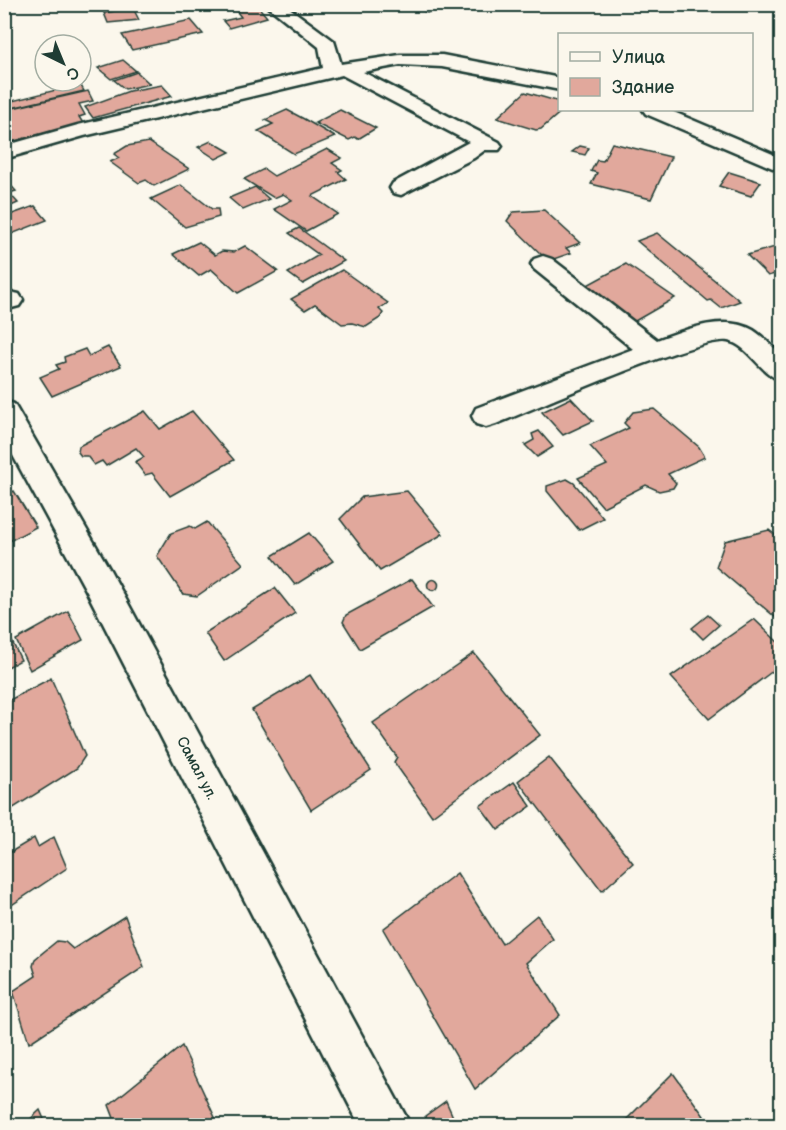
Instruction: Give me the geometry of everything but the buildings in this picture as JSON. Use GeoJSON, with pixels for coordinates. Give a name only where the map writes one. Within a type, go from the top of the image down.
{"type":"FeatureCollection","features":[{"type":"Feature","properties":{"kind":"street"},"geometry":{"type":"LineString","coordinates":[[273,4],[328,45],[339,70],[488,144],[401,188]]}},
{"type":"Feature","properties":{"kind":"street"},"geometry":{"type":"LineString","coordinates":[[4,153],[78,131],[339,70],[400,60],[441,61],[558,84]]}},
{"type":"Feature","properties":{"kind":"street"},"geometry":{"type":"LineString","coordinates":[[655,111],[782,166]]}},
{"type":"Feature","properties":{"kind":"street"},"geometry":{"type":"LineString","coordinates":[[543,264],[654,351]]}},
{"type":"Feature","properties":{"kind":"street"},"geometry":{"type":"LineString","coordinates":[[486,416],[654,351],[719,332],[734,332],[746,338],[782,371]]}},
{"type":"Feature","properties":{"kind":"street","name":"Самал ул."},"geometry":{"type":"LineString","coordinates":[[4,412],[98,580],[387,1125]]}}]}
